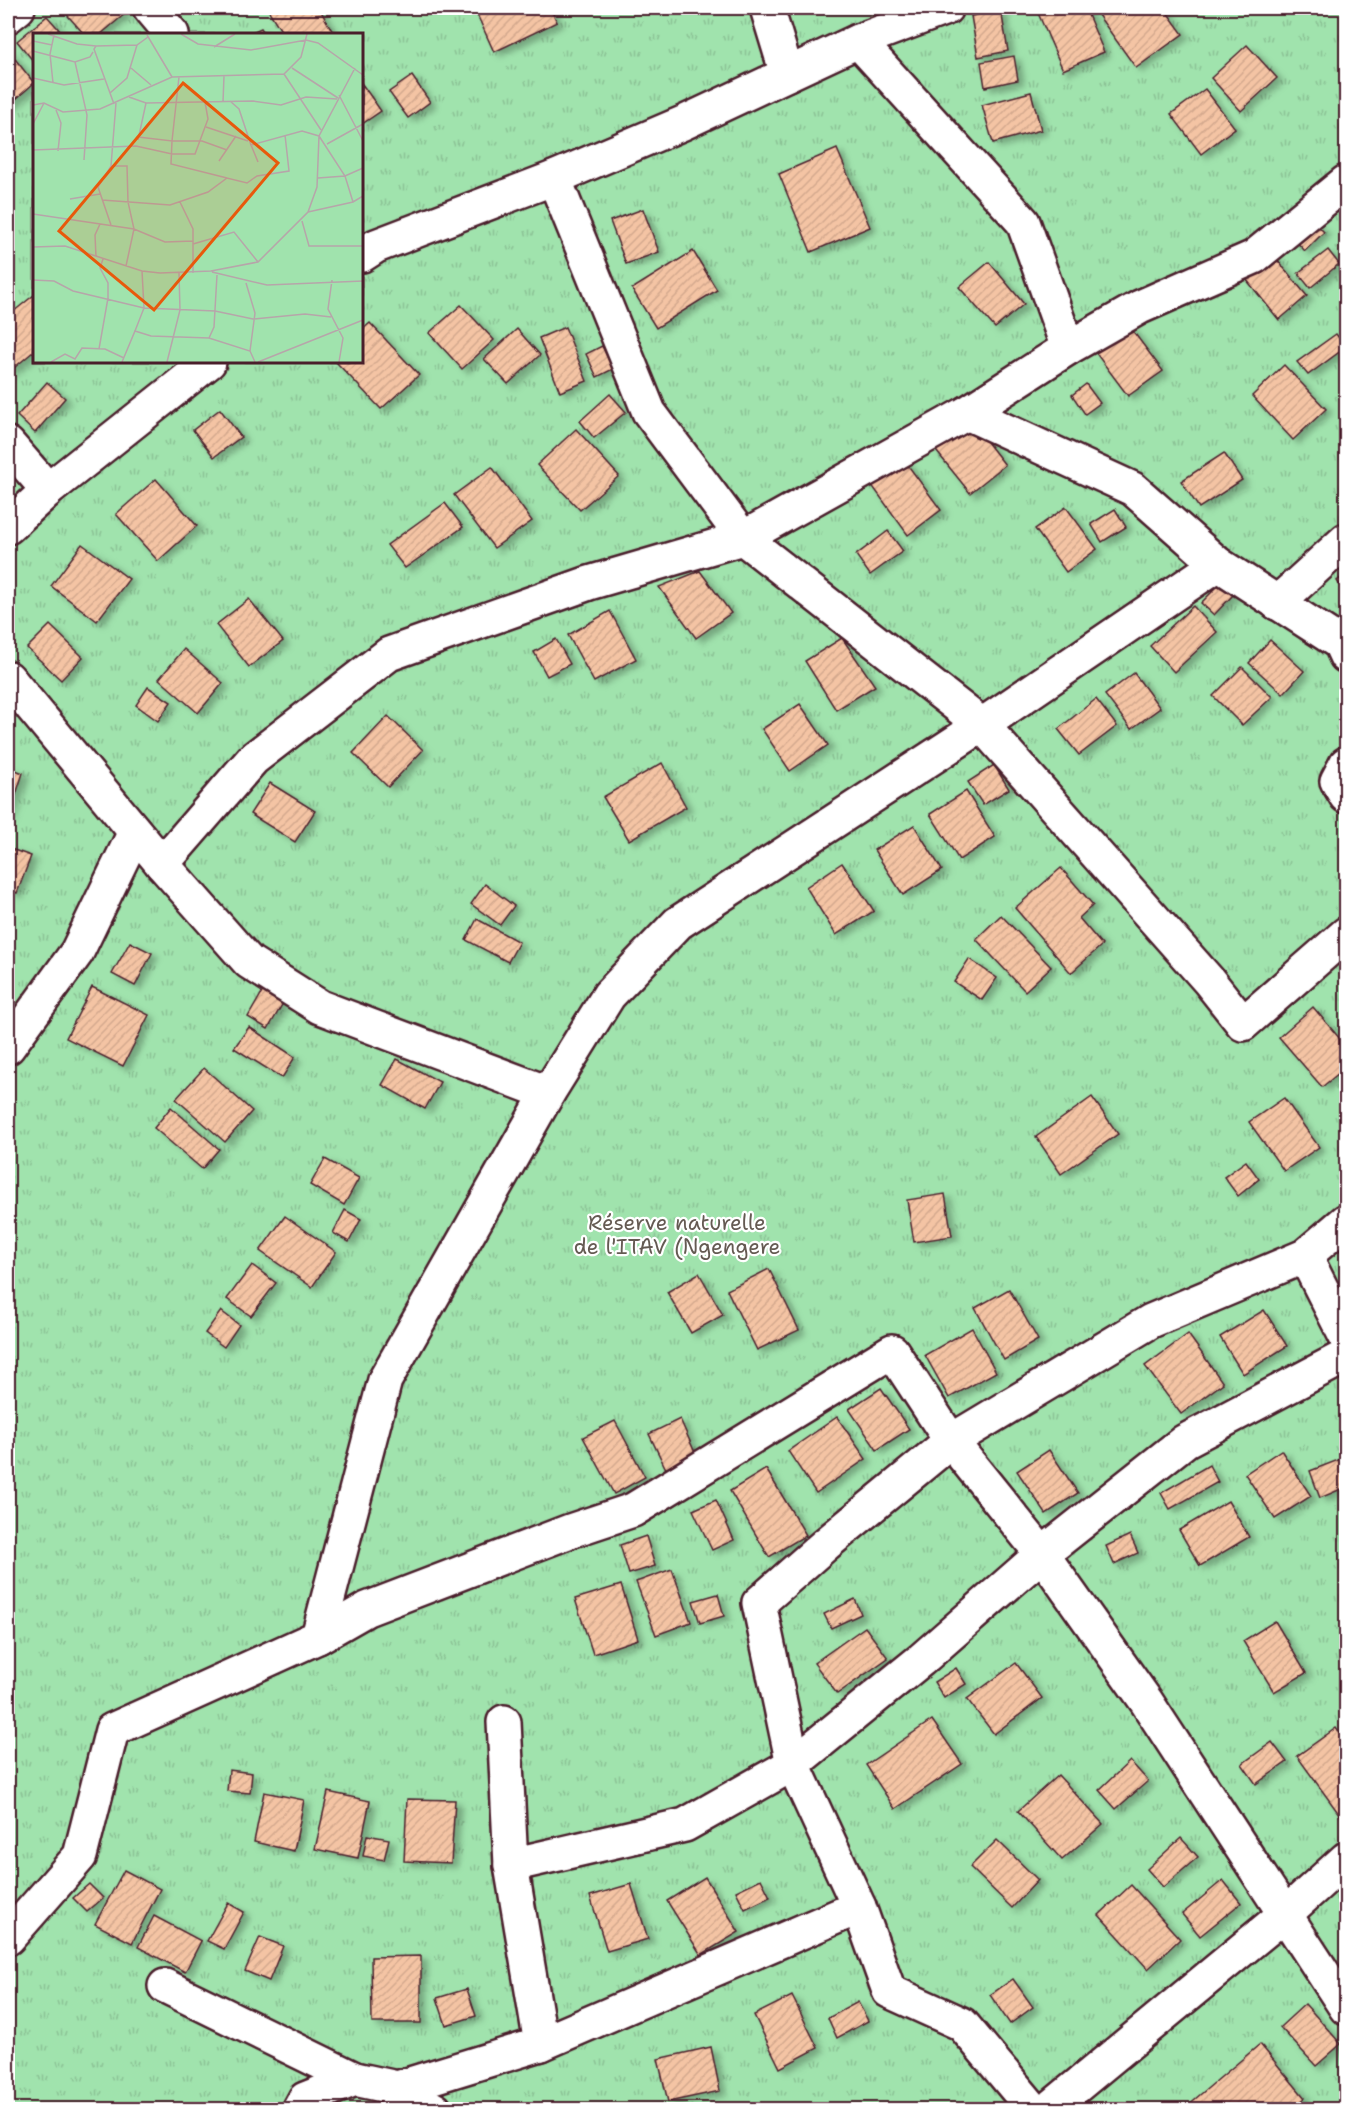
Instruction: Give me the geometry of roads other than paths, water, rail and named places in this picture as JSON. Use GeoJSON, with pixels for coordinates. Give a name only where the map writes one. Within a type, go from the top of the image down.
{"type":"FeatureCollection","features":[{"type":"Feature","properties":{"kind":"street"},"geometry":{"type":"LineString","coordinates":[[8,16],[18,8]]}},
{"type":"Feature","properties":{"kind":"street"},"geometry":{"type":"LineString","coordinates":[[150,8],[171,33]]}},
{"type":"Feature","properties":{"kind":"street"},"geometry":{"type":"LineString","coordinates":[[767,8],[787,74]]}},
{"type":"Feature","properties":{"kind":"street"},"geometry":{"type":"LineString","coordinates":[[366,244],[554,178],[683,123],[858,41],[946,8]]}},
{"type":"Feature","properties":{"kind":"street"},"geometry":{"type":"LineString","coordinates":[[858,41],[1023,222],[1068,348]]}},
{"type":"Feature","properties":{"kind":"street"},"geometry":{"type":"LineString","coordinates":[[554,178],[649,412],[743,538],[982,725],[1209,981],[1243,1024],[1347,934]]}},
{"type":"Feature","properties":{"kind":"street"},"geometry":{"type":"LineString","coordinates":[[162,864],[253,759],[389,654],[589,583],[743,538],[966,413],[1068,348],[1140,307],[1254,257],[1347,182]]}},
{"type":"Feature","properties":{"kind":"street"},"geometry":{"type":"LineString","coordinates":[[8,527],[48,490],[207,363]]}},
{"type":"Feature","properties":{"kind":"street"},"geometry":{"type":"LineString","coordinates":[[966,413],[1133,489],[1218,564],[1340,644],[1347,656]]}},
{"type":"Feature","properties":{"kind":"street"},"geometry":{"type":"LineString","coordinates":[[8,444],[48,490]]}},
{"type":"Feature","properties":{"kind":"street"},"geometry":{"type":"LineString","coordinates":[[1277,603],[1347,540]]}},
{"type":"Feature","properties":{"kind":"street"},"geometry":{"type":"LineString","coordinates":[[318,1637],[385,1380],[548,1094],[609,995],[678,924],[982,725],[1218,564]]}},
{"type":"Feature","properties":{"kind":"street"},"geometry":{"type":"LineString","coordinates":[[8,678],[162,864],[249,962],[320,1007],[548,1094]]}},
{"type":"Feature","properties":{"kind":"street"},"geometry":{"type":"LineString","coordinates":[[1347,764],[1337,781],[1347,796]]}},
{"type":"Feature","properties":{"kind":"street"},"geometry":{"type":"LineString","coordinates":[[8,1047],[77,952],[135,832]]}},
{"type":"Feature","properties":{"kind":"street"},"geometry":{"type":"LineString","coordinates":[[1034,2109],[962,2024],[890,1990],[859,1908],[793,1764],[759,1603],[951,1441],[1151,1321],[1305,1256],[1347,1221]]}},
{"type":"Feature","properties":{"kind":"street"},"geometry":{"type":"LineString","coordinates":[[1305,1256],[1347,1336]]}},
{"type":"Feature","properties":{"kind":"street"},"geometry":{"type":"LineString","coordinates":[[8,1938],[80,1856],[112,1731],[318,1637],[367,1609],[570,1531],[633,1510],[892,1351],[951,1441],[1042,1554],[1146,1701],[1347,2008]]}},
{"type":"Feature","properties":{"kind":"street"},"geometry":{"type":"LineString","coordinates":[[511,1865],[685,1826],[793,1764],[921,1660],[1042,1554],[1185,1441],[1347,1356]]}},
{"type":"Feature","properties":{"kind":"street"},"geometry":{"type":"LineString","coordinates":[[504,1722],[511,1865],[541,2044]]}},
{"type":"Feature","properties":{"kind":"street"},"geometry":{"type":"LineString","coordinates":[[1048,2109],[1284,1915],[1347,1859]]}},
{"type":"Feature","properties":{"kind":"street"},"geometry":{"type":"LineString","coordinates":[[397,2088],[541,2044],[859,1908]]}},
{"type":"Feature","properties":{"kind":"street"},"geometry":{"type":"LineString","coordinates":[[165,1986],[355,2079],[397,2088],[435,2109]]}},
{"type":"Feature","properties":{"kind":"street"},"geometry":{"type":"LineString","coordinates":[[299,2109],[305,2099],[355,2079]]}},
{"type":"Feature","properties":{"kind":"park label","name":"Réserve naturelle de l'ITAV (Ngengere"},"geometry":{"type":"Point","coordinates":[677,1235]}}]}
